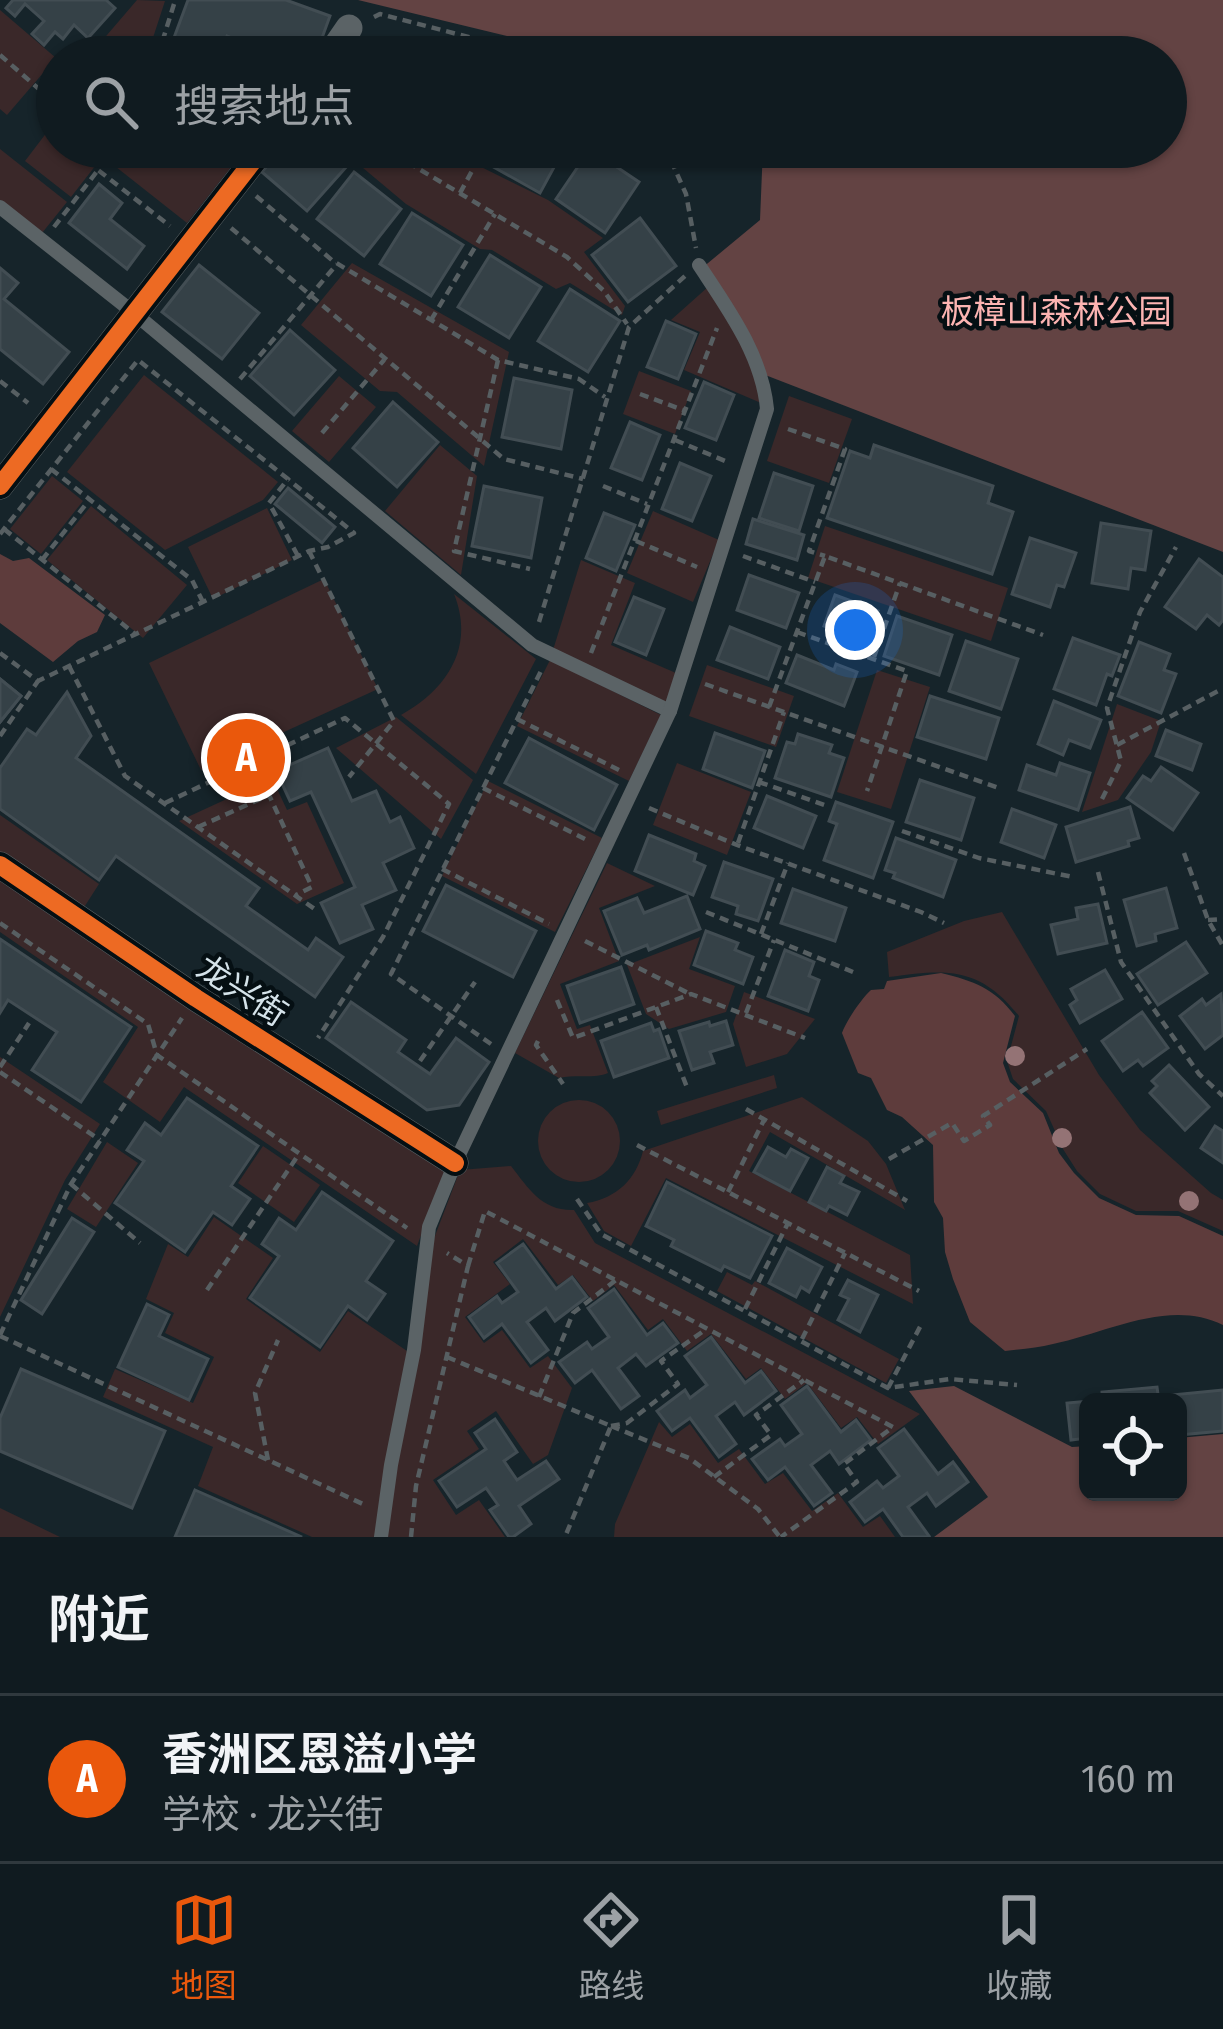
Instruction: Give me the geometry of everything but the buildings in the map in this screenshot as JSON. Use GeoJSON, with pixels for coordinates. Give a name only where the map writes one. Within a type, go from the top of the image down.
{"type":"FeatureCollection","features":[{"type":"Feature","properties":{"kind":"street"},"geometry":{"type":"LineString","coordinates":[[344,36],[350,28]]}},
{"type":"Feature","properties":{"kind":"street"},"geometry":{"type":"LineString","coordinates":[[0,486],[247,168]]}},
{"type":"Feature","properties":{"kind":"street","name":"龙兴街"},"geometry":{"type":"LineString","coordinates":[[0,865],[196,998],[455,1163]]}},
{"type":"Feature","properties":{"kind":"lane"},"geometry":{"type":"LineString","coordinates":[[0,207],[532,645],[670,711]]}},
{"type":"Feature","properties":{"kind":"lane"},"geometry":{"type":"LineString","coordinates":[[381,1537],[429,1227],[670,711],[766,409],[764,386],[737,323],[699,265]]}},
{"type":"Feature","properties":{"kind":"path"},"geometry":{"type":"LineString","coordinates":[[164,36],[174,4]]}},
{"type":"Feature","properties":{"kind":"path"},"geometry":{"type":"LineString","coordinates":[[350,28],[380,14],[465,36]]}},
{"type":"Feature","properties":{"kind":"path"},"geometry":{"type":"LineString","coordinates":[[0,55],[36,87]]}},
{"type":"Feature","properties":{"kind":"path"},"geometry":{"type":"LineString","coordinates":[[224,168],[337,264],[498,360],[580,379],[607,399]]}},
{"type":"Feature","properties":{"kind":"path"},"geometry":{"type":"LineString","coordinates":[[418,168],[568,257],[604,291],[629,327]]}},
{"type":"Feature","properties":{"kind":"path"},"geometry":{"type":"LineString","coordinates":[[460,193],[474,168]]}},
{"type":"Feature","properties":{"kind":"path"},"geometry":{"type":"LineString","coordinates":[[532,645],[629,327],[699,265],[686,194],[674,168]]}},
{"type":"Feature","properties":{"kind":"path"},"geometry":{"type":"LineString","coordinates":[[43,241],[98,170],[190,242]]}},
{"type":"Feature","properties":{"kind":"path"},"geometry":{"type":"LineString","coordinates":[[213,213],[504,459],[583,478]]}},
{"type":"Feature","properties":{"kind":"path"},"geometry":{"type":"LineString","coordinates":[[431,320],[495,214]]}},
{"type":"Feature","properties":{"kind":"path"},"geometry":{"type":"LineString","coordinates":[[229,392],[337,264]]}},
{"type":"Feature","properties":{"kind":"path"},"geometry":{"type":"LineString","coordinates":[[584,670],[726,306]]}},
{"type":"Feature","properties":{"kind":"path"},"geometry":{"type":"LineString","coordinates":[[322,433],[385,358]]}},
{"type":"Feature","properties":{"kind":"path"},"geometry":{"type":"LineString","coordinates":[[0,736],[38,681],[354,533],[138,360],[2,532],[135,634]]}},
{"type":"Feature","properties":{"kind":"path"},"geometry":{"type":"LineString","coordinates":[[498,360],[454,550],[530,569]]}},
{"type":"Feature","properties":{"kind":"path"},"geometry":{"type":"LineString","coordinates":[[0,380],[50,421]]}},
{"type":"Feature","properties":{"kind":"path"},"geometry":{"type":"LineString","coordinates":[[640,394],[686,411]]}},
{"type":"Feature","properties":{"kind":"path"},"geometry":{"type":"LineString","coordinates":[[788,429],[845,449],[809,551],[1043,635]]}},
{"type":"Feature","properties":{"kind":"path"},"geometry":{"type":"LineString","coordinates":[[675,440],[747,470]]}},
{"type":"Feature","properties":{"kind":"path"},"geometry":{"type":"LineString","coordinates":[[51,469],[192,580],[203,602]]}},
{"type":"Feature","properties":{"kind":"path"},"geometry":{"type":"LineString","coordinates":[[288,479],[269,503],[298,556]]}},
{"type":"Feature","properties":{"kind":"path"},"geometry":{"type":"LineString","coordinates":[[602,486],[650,505]]}},
{"type":"Feature","properties":{"kind":"path"},"geometry":{"type":"LineString","coordinates":[[42,560],[90,500]]}},
{"type":"Feature","properties":{"kind":"path"},"geometry":{"type":"LineString","coordinates":[[636,541],[714,574]]}},
{"type":"Feature","properties":{"kind":"path"},"geometry":{"type":"LineString","coordinates":[[1102,799],[1121,761],[1107,708],[1140,613],[1177,547]]}},
{"type":"Feature","properties":{"kind":"path"},"geometry":{"type":"LineString","coordinates":[[309,551],[394,722],[349,777]]}},
{"type":"Feature","properties":{"kind":"path"},"geometry":{"type":"LineString","coordinates":[[743,556],[815,582]]}},
{"type":"Feature","properties":{"kind":"path"},"geometry":{"type":"LineString","coordinates":[[769,707],[825,556]]}},
{"type":"Feature","properties":{"kind":"path"},"geometry":{"type":"LineString","coordinates":[[874,659],[900,584]]}},
{"type":"Feature","properties":{"kind":"path"},"geometry":{"type":"LineString","coordinates":[[797,632],[908,671],[867,791]]}},
{"type":"Feature","properties":{"kind":"path"},"geometry":{"type":"LineString","coordinates":[[0,652],[38,681]]}},
{"type":"Feature","properties":{"kind":"path"},"geometry":{"type":"LineString","coordinates":[[506,1055],[391,974],[550,653]]}},
{"type":"Feature","properties":{"kind":"path"},"geometry":{"type":"LineString","coordinates":[[69,666],[125,776],[316,910]]}},
{"type":"Feature","properties":{"kind":"path"},"geometry":{"type":"LineString","coordinates":[[705,685],[999,788]]}},
{"type":"Feature","properties":{"kind":"path"},"geometry":{"type":"LineString","coordinates":[[1117,745],[1218,691]]}},
{"type":"Feature","properties":{"kind":"path"},"geometry":{"type":"LineString","coordinates":[[737,845],[784,712]]}},
{"type":"Feature","properties":{"kind":"path"},"geometry":{"type":"LineString","coordinates":[[165,803],[345,718],[449,804],[383,938],[317,1038]]}},
{"type":"Feature","properties":{"kind":"path"},"geometry":{"type":"LineString","coordinates":[[517,719],[638,779]]}},
{"type":"Feature","properties":{"kind":"path"},"geometry":{"type":"LineString","coordinates":[[760,782],[827,806]]}},
{"type":"Feature","properties":{"kind":"path"},"geometry":{"type":"LineString","coordinates":[[483,788],[604,848]]}},
{"type":"Feature","properties":{"kind":"path"},"geometry":{"type":"LineString","coordinates":[[198,827],[269,795],[312,887],[295,896]]}},
{"type":"Feature","properties":{"kind":"path"},"geometry":{"type":"LineString","coordinates":[[650,807],[944,923]]}},
{"type":"Feature","properties":{"kind":"path"},"geometry":{"type":"LineString","coordinates":[[902,831],[979,857],[1073,877]]}},
{"type":"Feature","properties":{"kind":"path"},"geometry":{"type":"LineString","coordinates":[[1184,854],[1208,920],[1223,946]]}},
{"type":"Feature","properties":{"kind":"path"},"geometry":{"type":"LineString","coordinates":[[761,934],[788,863]]}},
{"type":"Feature","properties":{"kind":"path"},"geometry":{"type":"LineString","coordinates":[[442,869],[565,932]]}},
{"type":"Feature","properties":{"kind":"path"},"geometry":{"type":"LineString","coordinates":[[1098,872],[1121,962],[1199,1074],[1223,1096]]}},
{"type":"Feature","properties":{"kind":"path"},"geometry":{"type":"LineString","coordinates":[[706,912],[853,972]]}},
{"type":"Feature","properties":{"kind":"path"},"geometry":{"type":"LineString","coordinates":[[1208,920],[1223,919]]}},
{"type":"Feature","properties":{"kind":"path"},"geometry":{"type":"LineString","coordinates":[[0,923],[148,1024],[157,1055],[468,1266]]}},
{"type":"Feature","properties":{"kind":"path"},"geometry":{"type":"LineString","coordinates":[[745,1015],[774,940]]}},
{"type":"Feature","properties":{"kind":"path"},"geometry":{"type":"LineString","coordinates":[[585,941],[691,994],[805,1038]]}},
{"type":"Feature","properties":{"kind":"path"},"geometry":{"type":"LineString","coordinates":[[420,1061],[475,982]]}},
{"type":"Feature","properties":{"kind":"path"},"geometry":{"type":"LineString","coordinates":[[550,1015],[557,1000],[573,1038],[691,994]]}},
{"type":"Feature","properties":{"kind":"path"},"geometry":{"type":"LineString","coordinates":[[196,998],[70,1184],[0,1336],[385,1514]]}},
{"type":"Feature","properties":{"kind":"path"},"geometry":{"type":"LineString","coordinates":[[656,1007],[688,1090]]}},
{"type":"Feature","properties":{"kind":"path"},"geometry":{"type":"LineString","coordinates":[[29,1023],[0,1070],[100,1140]]}},
{"type":"Feature","properties":{"kind":"path"},"geometry":{"type":"LineString","coordinates":[[543,1030],[536,1045],[563,1084]]}},
{"type":"Feature","properties":{"kind":"path"},"geometry":{"type":"LineString","coordinates":[[889,1160],[952,1123],[964,1141],[990,1125],[983,1116],[1088,1049]]}},
{"type":"Feature","properties":{"kind":"path"},"geometry":{"type":"LineString","coordinates":[[746,1109],[907,1201]]}},
{"type":"Feature","properties":{"kind":"path"},"geometry":{"type":"LineString","coordinates":[[728,1192],[764,1120]]}},
{"type":"Feature","properties":{"kind":"path"},"geometry":{"type":"LineString","coordinates":[[638,1145],[919,1291]]}},
{"type":"Feature","properties":{"kind":"path"},"geometry":{"type":"LineString","coordinates":[[207,1290],[299,1154]]}},
{"type":"Feature","properties":{"kind":"path"},"geometry":{"type":"LineString","coordinates":[[70,1184],[140,1243]]}},
{"type":"Feature","properties":{"kind":"path"},"geometry":{"type":"LineString","coordinates":[[577,1199],[601,1234],[888,1388],[950,1378],[1017,1385]]}},
{"type":"Feature","properties":{"kind":"path"},"geometry":{"type":"LineString","coordinates":[[411,1537],[416,1486],[468,1266],[485,1210],[893,1427],[844,1464],[857,1482],[781,1537],[758,1509],[688,1458],[447,1358]]}},
{"type":"Feature","properties":{"kind":"path"},"geometry":{"type":"LineString","coordinates":[[744,1311],[788,1223]]}},
{"type":"Feature","properties":{"kind":"path"},"geometry":{"type":"LineString","coordinates":[[801,1342],[845,1253]]}},
{"type":"Feature","properties":{"kind":"path"},"geometry":{"type":"LineString","coordinates":[[539,1396],[573,1313],[616,1280]]}},
{"type":"Feature","properties":{"kind":"path"},"geometry":{"type":"LineString","coordinates":[[888,1388],[921,1325]]}},
{"type":"Feature","properties":{"kind":"path"},"geometry":{"type":"LineString","coordinates":[[611,1426],[627,1424],[678,1384],[661,1361],[707,1328]]}},
{"type":"Feature","properties":{"kind":"path"},"geometry":{"type":"LineString","coordinates":[[268,1460],[255,1393],[278,1340]]}},
{"type":"Feature","properties":{"kind":"path"},"geometry":{"type":"LineString","coordinates":[[714,1477],[771,1435],[756,1415],[804,1380]]}},
{"type":"Feature","properties":{"kind":"path"},"geometry":{"type":"LineString","coordinates":[[565,1537],[611,1426]]}},
{"type":"Feature","properties":{"kind":"shaded area"},"geometry":{"type":"Polygon","coordinates":[[[137,0],[165,1],[154,36],[106,36],[137,0]]]}},
{"type":"Feature","properties":{"kind":"shaded area"},"geometry":{"type":"Polygon","coordinates":[[[0,10],[36,41],[36,81],[7,115],[0,109],[0,10]]]}},
{"type":"Feature","properties":{"kind":"shaded area"},"geometry":{"type":"Polygon","coordinates":[[[36,147],[36,168],[94,168],[71,197],[25,161],[36,147]]]}},
{"type":"Feature","properties":{"kind":"shaded area"},"geometry":{"type":"Polygon","coordinates":[[[0,149],[67,202],[42,233],[0,200],[0,149]]]}},
{"type":"Feature","properties":{"kind":"shaded area"},"geometry":{"type":"Polygon","coordinates":[[[117,168],[230,168],[187,223],[117,168]]]}},
{"type":"Feature","properties":{"kind":"shaded area"},"geometry":{"type":"Polygon","coordinates":[[[363,168],[483,168],[548,200],[603,238],[584,252],[625,306],[622,315],[570,283],[556,289],[406,204],[363,168]]]}},
{"type":"Feature","properties":{"kind":"shaded area"},"geometry":{"type":"Polygon","coordinates":[[[352,263],[509,352],[484,466],[397,392],[380,391],[301,325],[352,263]]]}},
{"type":"Feature","properties":{"kind":"shaded area"},"geometry":{"type":"Polygon","coordinates":[[[708,287],[751,358],[761,403],[684,370],[700,332],[671,320],[708,287]]]}},
{"type":"Feature","properties":{"kind":"shaded area"},"geometry":{"type":"Polygon","coordinates":[[[639,371],[691,391],[675,434],[623,414],[639,371]]]}},
{"type":"Feature","properties":{"kind":"shaded area"},"geometry":{"type":"Polygon","coordinates":[[[144,375],[278,482],[263,500],[165,550],[67,472],[144,375]]]}},
{"type":"Feature","properties":{"kind":"shaded area"},"geometry":{"type":"Polygon","coordinates":[[[339,376],[376,407],[329,462],[292,431],[339,376]]]}},
{"type":"Feature","properties":{"kind":"shaded area"},"geometry":{"type":"Polygon","coordinates":[[[789,396],[852,419],[829,483],[767,461],[789,396]]]}},
{"type":"Feature","properties":{"kind":"shaded area"},"geometry":{"type":"Polygon","coordinates":[[[440,445],[477,476],[461,575],[385,511],[440,445]]]}},
{"type":"Feature","properties":{"kind":"shaded area"},"geometry":{"type":"Polygon","coordinates":[[[52,476],[83,501],[41,554],[10,529],[52,476]]]}},
{"type":"Feature","properties":{"kind":"shaded area"},"geometry":{"type":"Polygon","coordinates":[[[91,506],[187,585],[143,638],[47,560],[91,506]]]}},
{"type":"Feature","properties":{"kind":"shaded area"},"geometry":{"type":"Polygon","coordinates":[[[267,508],[292,560],[213,599],[188,547],[267,508]]]}},
{"type":"Feature","properties":{"kind":"shaded area"},"geometry":{"type":"Polygon","coordinates":[[[653,511],[719,540],[693,602],[627,573],[653,511]]]}},
{"type":"Feature","properties":{"kind":"shaded area"},"geometry":{"type":"Polygon","coordinates":[[[825,526],[1008,588],[991,641],[808,578],[825,526]]]}},
{"type":"Feature","properties":{"kind":"shaded area"},"geometry":{"type":"Polygon","coordinates":[[[0,554],[13,561],[29,558],[105,615],[97,632],[53,662],[0,623],[0,554]]]}},
{"type":"Feature","properties":{"kind":"shaded area"},"geometry":{"type":"Polygon","coordinates":[[[581,560],[635,583],[611,645],[676,673],[666,706],[553,650],[581,560]]]}},
{"type":"Feature","properties":{"kind":"shaded area"},"geometry":{"type":"Polygon","coordinates":[[[324,579],[378,689],[201,770],[149,663],[324,579]]]}},
{"type":"Feature","properties":{"kind":"shaded area"},"geometry":{"type":"Polygon","coordinates":[[[454,594],[536,659],[476,774],[401,715],[432,692],[453,664],[461,631],[454,594]]]}},
{"type":"Feature","properties":{"kind":"shaded area"},"geometry":{"type":"Polygon","coordinates":[[[550,660],[661,715],[629,781],[517,726],[550,660]]]}},
{"type":"Feature","properties":{"kind":"shaded area"},"geometry":{"type":"Polygon","coordinates":[[[707,665],[794,696],[776,747],[689,716],[707,665]]]}},
{"type":"Feature","properties":{"kind":"shaded area"},"geometry":{"type":"Polygon","coordinates":[[[877,670],[930,687],[891,809],[837,792],[877,670]]]}},
{"type":"Feature","properties":{"kind":"shaded area"},"geometry":{"type":"Polygon","coordinates":[[[1117,704],[1161,721],[1151,752],[1118,800],[1082,812],[1117,704]]]}},
{"type":"Feature","properties":{"kind":"shaded area"},"geometry":{"type":"Polygon","coordinates":[[[396,717],[473,780],[441,839],[336,748],[396,717]]]}},
{"type":"Feature","properties":{"kind":"shaded area"},"geometry":{"type":"Polygon","coordinates":[[[677,763],[751,792],[727,855],[653,825],[677,763]]]}},
{"type":"Feature","properties":{"kind":"shaded area"},"geometry":{"type":"Polygon","coordinates":[[[272,778],[287,810],[307,802],[344,883],[297,904],[179,821],[272,778]]]}},
{"type":"Feature","properties":{"kind":"shaded area"},"geometry":{"type":"Polygon","coordinates":[[[488,781],[602,838],[555,932],[442,876],[488,781]]]}},
{"type":"Feature","properties":{"kind":"shaded area"},"geometry":{"type":"Polygon","coordinates":[[[0,815],[99,884],[81,912],[0,857],[0,815]]]}},
{"type":"Feature","properties":{"kind":"shaded area"},"geometry":{"type":"Polygon","coordinates":[[[607,863],[655,886],[599,908],[619,961],[560,984],[577,1029],[590,1025],[608,1073],[559,1078],[515,1053],[607,863]]]}},
{"type":"Feature","properties":{"kind":"shaded area"},"geometry":{"type":"Polygon","coordinates":[[[0,874],[446,1168],[417,1246],[184,1087],[160,1122],[103,1082],[138,1027],[0,932],[0,874]]]}},
{"type":"Feature","properties":{"kind":"shaded area"},"geometry":{"type":"Polygon","coordinates":[[[1002,912],[1099,1075],[1140,1130],[1223,1200],[1223,1231],[1178,1211],[1136,1211],[1100,1194],[1077,1171],[1046,1111],[1013,1079],[1007,1061],[1019,1016],[990,988],[945,973],[889,977],[887,952],[964,921],[1002,912]]]}},
{"type":"Feature","properties":{"kind":"shaded area"},"geometry":{"type":"Polygon","coordinates":[[[700,937],[689,969],[735,986],[726,1012],[669,1029],[646,1014],[627,965],[700,937]]]}},
{"type":"Feature","properties":{"kind":"shaded area"},"geometry":{"type":"Polygon","coordinates":[[[941,973],[983,987],[1015,1016],[1003,1063],[1010,1082],[1043,1113],[1059,1153],[1099,1198],[1136,1215],[1179,1216],[1223,1236],[1223,1325],[1181,1315],[1160,1316],[1005,1351],[970,1322],[945,1252],[943,1218],[934,1202],[933,1145],[887,1110],[871,1078],[858,1073],[842,1033],[871,990],[884,989],[887,981],[941,973]]]}},
{"type":"Feature","properties":{"kind":"shaded area"},"geometry":{"type":"Polygon","coordinates":[[[744,992],[815,1019],[787,1054],[746,1067],[733,1024],[744,992]]]}},
{"type":"Feature","properties":{"kind":"shaded area"},"geometry":{"type":"Polygon","coordinates":[[[0,1057],[100,1124],[65,1180],[0,1317],[0,1057]]]}},
{"type":"Feature","properties":{"kind":"shaded area"},"geometry":{"type":"Polygon","coordinates":[[[774,1075],[777,1088],[661,1125],[657,1111],[774,1075]]]}},
{"type":"Feature","properties":{"kind":"shaded area"},"geometry":{"type":"Polygon","coordinates":[[[802,1097],[868,1141],[886,1164],[905,1210],[770,1132],[749,1171],[910,1255],[913,1304],[666,1178],[631,1246],[604,1231],[587,1203],[624,1186],[643,1151],[802,1097]]]}},
{"type":"Feature","properties":{"kind":"shaded area"},"geometry":{"type":"Polygon","coordinates":[[[579,1100],[608,1112],[620,1141],[608,1170],[579,1182],[550,1170],[538,1141],[550,1112],[579,1100]]]}},
{"type":"Feature","properties":{"kind":"shaded area"},"geometry":{"type":"Polygon","coordinates":[[[107,1142],[138,1163],[96,1227],[67,1209],[107,1142]]]}},
{"type":"Feature","properties":{"kind":"shaded area"},"geometry":{"type":"Polygon","coordinates":[[[263,1146],[320,1185],[294,1222],[238,1183],[263,1146]]]}},
{"type":"Feature","properties":{"kind":"shaded area"},"geometry":{"type":"Polygon","coordinates":[[[511,1166],[545,1203],[574,1210],[595,1243],[920,1414],[878,1444],[857,1417],[841,1428],[807,1383],[785,1399],[761,1368],[746,1379],[711,1334],[687,1351],[663,1319],[648,1330],[614,1285],[593,1301],[573,1275],[558,1285],[523,1239],[493,1262],[510,1284],[465,1317],[484,1343],[502,1330],[530,1368],[548,1356],[572,1388],[548,1455],[533,1464],[496,1411],[467,1431],[479,1449],[433,1480],[456,1515],[479,1500],[505,1537],[386,1537],[433,1241],[460,1170],[511,1166]]]}},
{"type":"Feature","properties":{"kind":"shaded area"},"geometry":{"type":"Polygon","coordinates":[[[214,1217],[273,1258],[246,1299],[320,1352],[348,1311],[407,1351],[377,1537],[312,1537],[198,1486],[213,1447],[103,1397],[115,1369],[193,1403],[214,1357],[165,1333],[174,1313],[146,1299],[168,1244],[188,1257],[214,1217]]]}},
{"type":"Feature","properties":{"kind":"shaded area"},"geometry":{"type":"Polygon","coordinates":[[[727,1272],[752,1285],[755,1281],[899,1359],[886,1383],[717,1291],[727,1272]]]}},
{"type":"Feature","properties":{"kind":"shaded area"},"geometry":{"type":"Polygon","coordinates":[[[659,1422],[672,1437],[690,1424],[718,1463],[739,1449],[765,1484],[783,1473],[812,1511],[838,1493],[863,1527],[880,1516],[895,1537],[614,1537],[615,1524],[659,1422]]]}},
{"type":"Feature","properties":{"kind":"shaded area"},"geometry":{"type":"Polygon","coordinates":[[[0,1508],[60,1537],[0,1537],[0,1508]]]}},
{"type":"Feature","properties":{"kind":"green space","name":"板樟山森林公园"},"geometry":{"type":"Polygon","coordinates":[[[358,0],[1223,0],[1223,552],[760,373],[702,268],[760,220],[762,168],[1187,168],[1187,36],[507,36],[358,0]]]}},
{"type":"Feature","properties":{"kind":"green space"},"geometry":{"type":"Polygon","coordinates":[[[954,1386],[1079,1447],[1079,1501],[1187,1501],[1187,1437],[1223,1434],[1223,1537],[934,1537],[988,1497],[909,1391],[954,1386]]]}},
{"type":"Feature","properties":{"kind":"cycle path"},"geometry":{"type":"LineString","coordinates":[[0,486],[248,168]]}},
{"type":"Feature","properties":{"kind":"cycle path"},"geometry":{"type":"LineString","coordinates":[[0,865],[196,998],[455,1163]]}},
{"type":"Feature","properties":{"kind":"place","name":"香洲区恩溢小学"},"geometry":{"type":"Point","coordinates":[246,758]}}]}
